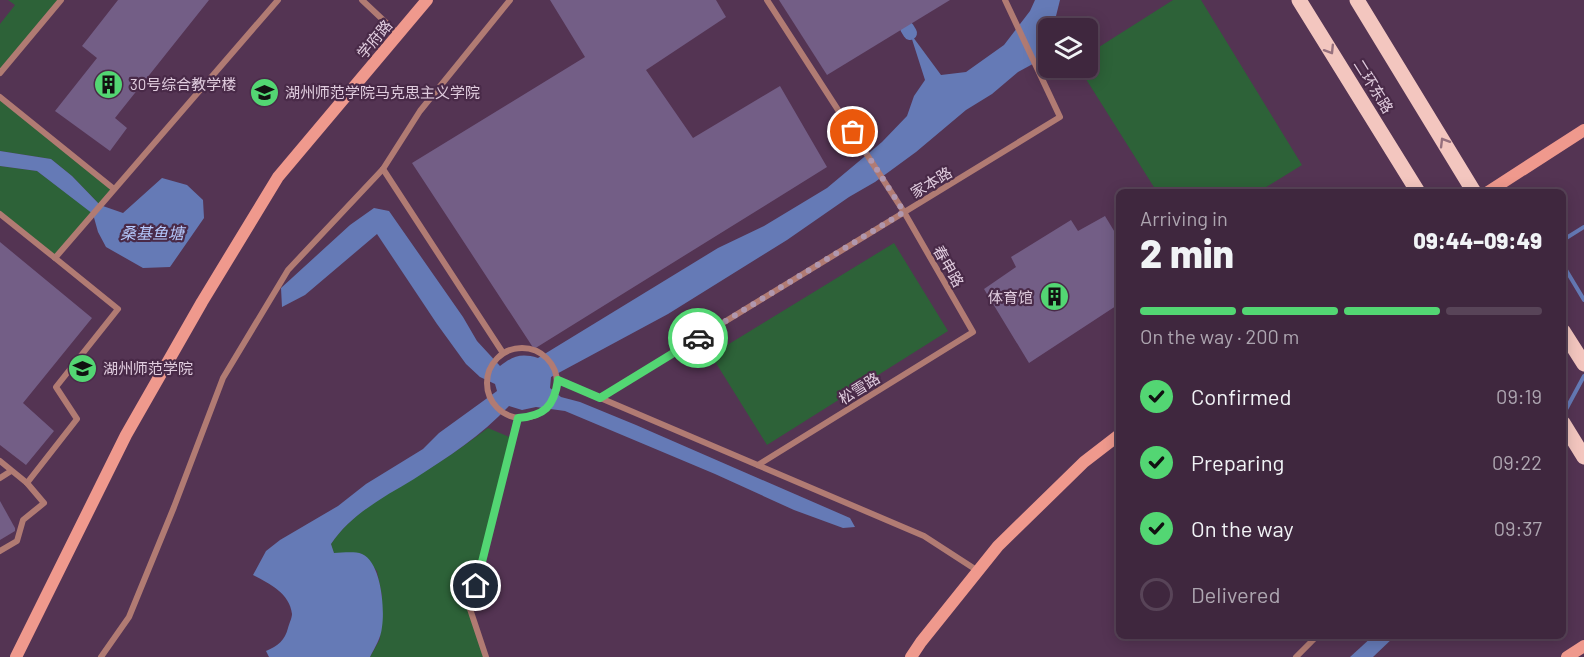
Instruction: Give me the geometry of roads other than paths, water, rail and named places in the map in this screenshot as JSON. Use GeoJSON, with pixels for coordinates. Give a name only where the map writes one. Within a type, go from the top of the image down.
{"type":"FeatureCollection","features":[{"type":"Feature","properties":{"kind":"main road","name":"二环东路"},"geometry":{"type":"LineString","coordinates":[[1299,0],[1416,189]]}},
{"type":"Feature","properties":{"kind":"main road","name":"二环东路"},"geometry":{"type":"LineString","coordinates":[[1357,0],[1472,189]]}},
{"type":"Feature","properties":{"kind":"main road","name":"学府路"},"geometry":{"type":"LineString","coordinates":[[16,657],[126,435],[202,302],[278,177],[422,2]]}},
{"type":"Feature","properties":{"kind":"main road"},"geometry":{"type":"LineString","coordinates":[[1493,189],[1584,130]]}},
{"type":"Feature","properties":{"kind":"main road"},"geometry":{"type":"LineString","coordinates":[[1566,337],[1584,364]]}},
{"type":"Feature","properties":{"kind":"main road"},"geometry":{"type":"LineString","coordinates":[[1566,428],[1584,457]]}},
{"type":"Feature","properties":{"kind":"main road"},"geometry":{"type":"LineString","coordinates":[[911,657],[998,546],[1083,462],[1116,437]]}},
{"type":"Feature","properties":{"kind":"main road"},"geometry":{"type":"LineString","coordinates":[[1567,657],[1584,646]]}},
{"type":"Feature","properties":{"kind":"street"},"geometry":{"type":"LineString","coordinates":[[0,73],[61,0]]}},
{"type":"Feature","properties":{"kind":"street"},"geometry":{"type":"LineString","coordinates":[[56,258],[278,0]]}},
{"type":"Feature","properties":{"kind":"street"},"geometry":{"type":"LineString","coordinates":[[362,0],[398,33]]}},
{"type":"Feature","properties":{"kind":"street"},"geometry":{"type":"LineString","coordinates":[[101,657],[129,617],[223,378],[288,270],[383,169],[420,111],[510,0]]}},
{"type":"Feature","properties":{"kind":"street","name":"春申路"},"geometry":{"type":"LineString","coordinates":[[767,0],[884,179],[973,332]]}},
{"type":"Feature","properties":{"kind":"street","name":"家本路"},"geometry":{"type":"LineString","coordinates":[[600,398],[1060,117],[1005,0]]}},
{"type":"Feature","properties":{"kind":"street"},"geometry":{"type":"LineString","coordinates":[[0,98],[114,189]]}},
{"type":"Feature","properties":{"kind":"street"},"geometry":{"type":"LineString","coordinates":[[383,169],[503,353]]}},
{"type":"Feature","properties":{"kind":"street"},"geometry":{"type":"LineString","coordinates":[[0,214],[118,309],[56,387],[77,419],[27,483]]}},
{"type":"Feature","properties":{"kind":"street","name":"松雪路"},"geometry":{"type":"LineString","coordinates":[[758,465],[973,332]]}},
{"type":"Feature","properties":{"kind":"street"},"geometry":{"type":"LineString","coordinates":[[514,348],[527,348],[540,352],[548,358],[558,378],[556,390],[546,410],[534,417],[518,418],[504,414],[493,404],[487,382],[496,358],[503,353],[514,348]]}},
{"type":"Feature","properties":{"kind":"street"},"geometry":{"type":"LineString","coordinates":[[558,378],[924,536],[978,571]]}},
{"type":"Feature","properties":{"kind":"street"},"geometry":{"type":"LineString","coordinates":[[486,657],[470,609],[518,418]]}},
{"type":"Feature","properties":{"kind":"street"},"geometry":{"type":"LineString","coordinates":[[0,461],[27,483],[44,503],[24,520],[16,541],[0,550]]}},
{"type":"Feature","properties":{"kind":"street"},"geometry":{"type":"LineString","coordinates":[[0,478],[11,471]]}},
{"type":"Feature","properties":{"kind":"street"},"geometry":{"type":"LineString","coordinates":[[1296,657],[1314,639]]}},
{"type":"Feature","properties":{"kind":"water"},"geometry":{"type":"Polygon","coordinates":[[[1035,0],[1060,0],[1056,18],[1038,18],[1038,61],[1018,72],[992,94],[966,110],[916,152],[875,182],[787,240],[668,314],[551,377],[550,388],[561,397],[580,402],[636,425],[850,518],[855,527],[843,528],[794,510],[565,411],[536,407],[522,410],[509,406],[464,446],[358,515],[331,544],[334,553],[362,554],[374,566],[380,586],[383,619],[378,642],[370,657],[269,657],[266,651],[283,639],[292,614],[283,595],[253,575],[266,551],[423,449],[439,433],[497,391],[495,384],[480,377],[466,364],[377,234],[305,295],[282,307],[281,288],[350,225],[374,208],[389,211],[463,317],[477,341],[500,366],[517,356],[538,358],[718,248],[764,226],[827,188],[882,142],[907,116],[914,96],[925,80],[910,33],[941,75],[966,72],[1004,45],[1030,11],[1035,0]]]}},
{"type":"Feature","properties":{"kind":"water","name":"桑基鱼塘"},"geometry":{"type":"Polygon","coordinates":[[[0,151],[51,159],[72,176],[100,205],[123,213],[162,178],[187,185],[203,200],[204,218],[170,267],[143,268],[106,247],[98,232],[93,214],[37,171],[0,166],[0,151]]]}},
{"type":"Feature","properties":{"kind":"water"},"geometry":{"type":"Polygon","coordinates":[[[1370,639],[1392,639],[1373,657],[1350,657],[1370,639]]]}},
{"type":"Feature","properties":{"kind":"waterway"},"geometry":{"type":"LineString","coordinates":[[907,28],[910,33]]}},
{"type":"Feature","properties":{"kind":"waterway"},"geometry":{"type":"LineString","coordinates":[[1566,238],[1584,227]]}},
{"type":"Feature","properties":{"kind":"waterway"},"geometry":{"type":"LineString","coordinates":[[1566,270],[1584,300]]}},
{"type":"Feature","properties":{"kind":"waterway"},"geometry":{"type":"LineString","coordinates":[[1566,409],[1584,376]]}},
{"type":"Feature","properties":{"kind":"place","name":"30号综合教学楼"},"geometry":{"type":"Point","coordinates":[109,84]}},
{"type":"Feature","properties":{"kind":"place","name":"湖州师范学院马克思主义学院"},"geometry":{"type":"Point","coordinates":[264,92]}},
{"type":"Feature","properties":{"kind":"place","name":"体育馆"},"geometry":{"type":"Point","coordinates":[1054,297]}},
{"type":"Feature","properties":{"kind":"place","name":"湖州师范学院"},"geometry":{"type":"Point","coordinates":[82,368]}}]}
